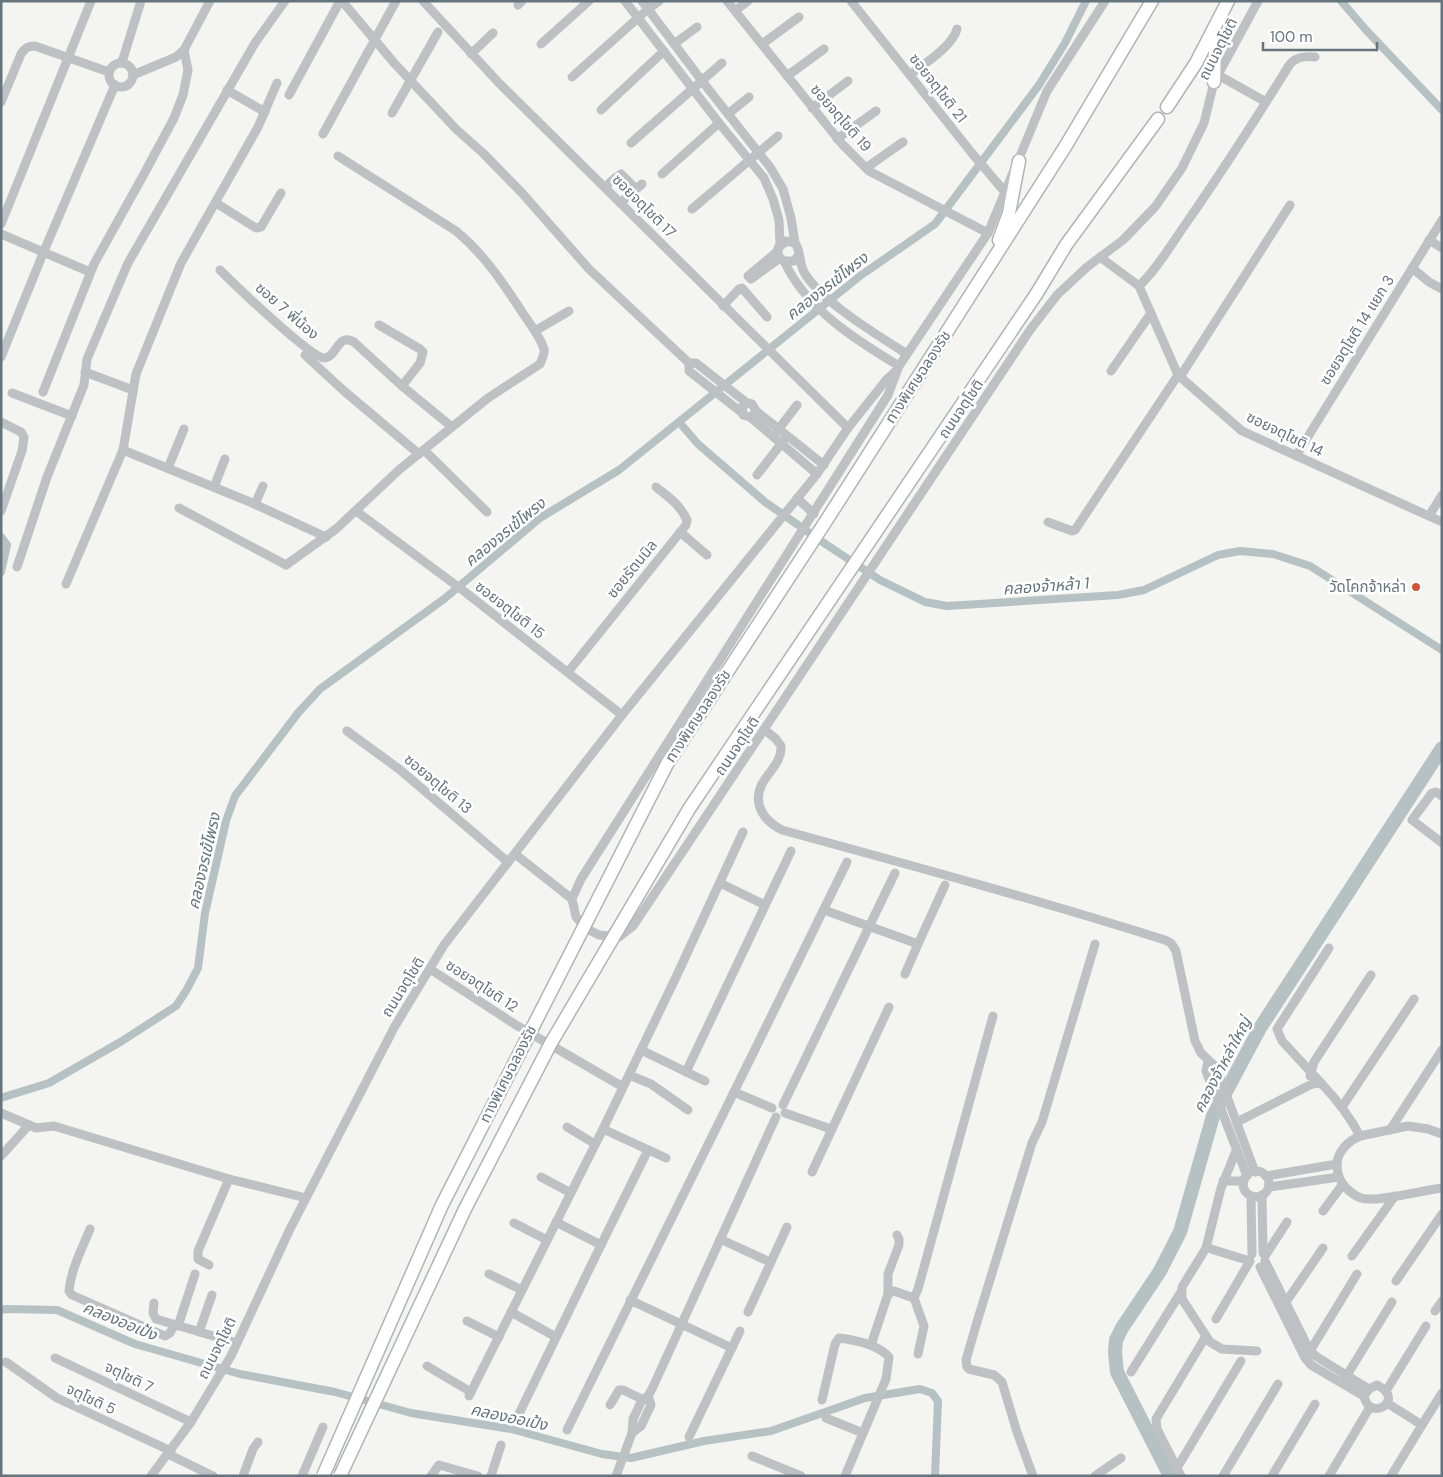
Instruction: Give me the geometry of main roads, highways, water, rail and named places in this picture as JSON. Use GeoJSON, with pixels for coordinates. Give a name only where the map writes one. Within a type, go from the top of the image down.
{"type":"FeatureCollection","features":[{"type":"Feature","properties":{"kind":"highway","name":"ทางพิเศษฉลองรัช"},"geometry":{"type":"LineString","coordinates":[[323,1476],[442,1205],[667,764],[826,521],[1065,147],[1152,1]]}},
{"type":"Feature","properties":{"kind":"highway"},"geometry":{"type":"LineString","coordinates":[[1167,106],[1196,64],[1228,1]]}},
{"type":"Feature","properties":{"kind":"highway"},"geometry":{"type":"LineString","coordinates":[[1212,34],[1216,78]]}},
{"type":"Feature","properties":{"kind":"highway","name":"ทางพิเศษฉลองรัช"},"geometry":{"type":"LineString","coordinates":[[340,1476],[465,1210],[556,1035],[689,809],[1037,293],[1066,245],[1158,119]]}},
{"type":"Feature","properties":{"kind":"highway"},"geometry":{"type":"LineString","coordinates":[[992,261],[1009,213],[1019,161]]}},
{"type":"Feature","properties":{"kind":"waterway","name":"คลองจรเข้โพรง"},"geometry":{"type":"LineString","coordinates":[[1,1098],[49,1083],[122,1041],[176,1006],[198,968],[205,913],[226,821],[235,796],[298,713],[320,689],[444,599],[540,518],[619,470],[860,276],[935,224],[1039,85],[1065,43],[1086,1]]}},
{"type":"Feature","properties":{"kind":"waterway"},"geometry":{"type":"LineString","coordinates":[[1341,1],[1442,110]]}},
{"type":"Feature","properties":{"kind":"waterway","name":"คลองจ้าหล้า 1"},"geometry":{"type":"LineString","coordinates":[[679,422],[698,444],[765,502],[880,580],[925,602],[947,606],[1118,595],[1144,590],[1218,555],[1240,551],[1273,554],[1310,566],[1442,650]]}},
{"type":"Feature","properties":{"kind":"waterway"},"geometry":{"type":"LineString","coordinates":[[1,537],[7,545],[1,572]]}},
{"type":"Feature","properties":{"kind":"waterway","name":"คลองจ้าหล่าใหญ่"},"geometry":{"type":"LineString","coordinates":[[1170,1476],[1117,1372],[1116,1340],[1160,1271],[1180,1232],[1213,1116],[1260,1028],[1442,748]]}},
{"type":"Feature","properties":{"kind":"waterway","name":"คลองออเป้ง"},"geometry":{"type":"LineString","coordinates":[[1,1310],[57,1310],[135,1344],[240,1374],[335,1392],[411,1413],[511,1429],[602,1454],[631,1458],[704,1441],[771,1431],[865,1398],[920,1389],[932,1393],[938,1401],[935,1476]]}},
{"type":"Feature","properties":{"kind":"place","name":"วัดโคกจ้าหล่า"},"geometry":{"type":"Point","coordinates":[1416,587]}}]}
